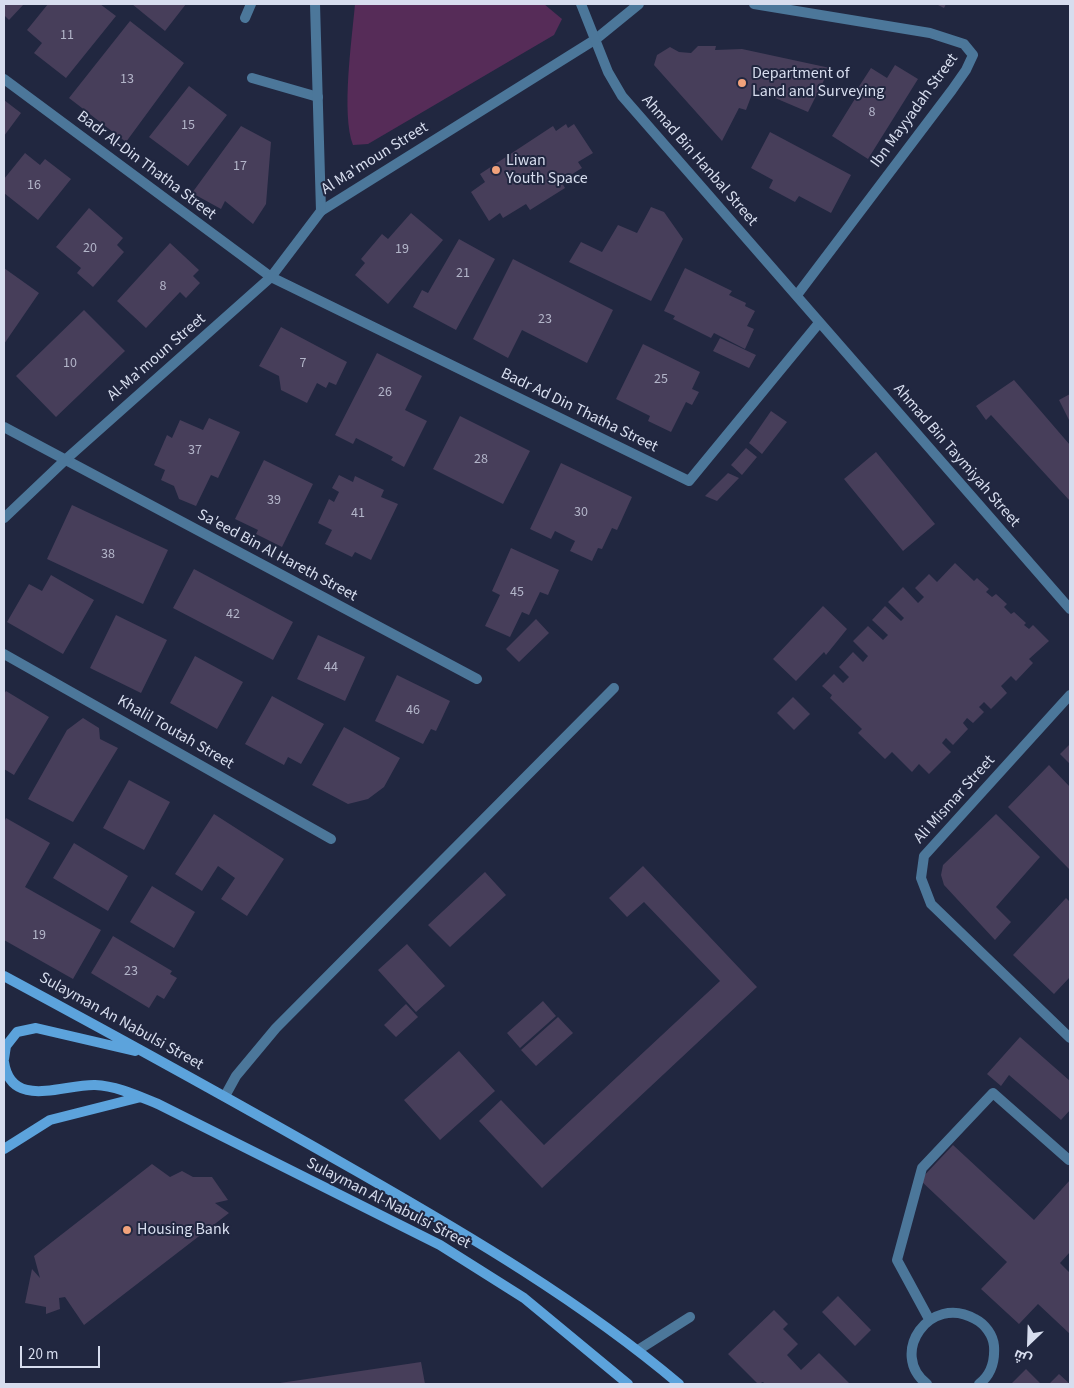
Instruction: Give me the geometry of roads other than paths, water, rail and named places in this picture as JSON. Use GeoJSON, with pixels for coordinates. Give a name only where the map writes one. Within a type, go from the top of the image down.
{"type":"FeatureCollection","features":[{"type":"Feature","properties":{"kind":"main road","name":"Sulayman An Nabulsi Street"},"geometry":{"type":"LineString","coordinates":[[4,976],[225,1096]]}},
{"type":"Feature","properties":{"kind":"main road"},"geometry":{"type":"LineString","coordinates":[[4,1061],[6,1046],[17,1032],[36,1028],[151,1055]]}},
{"type":"Feature","properties":{"kind":"main road","name":"Sulayman Al-Nabulsi Street"},"geometry":{"type":"LineString","coordinates":[[4,1061],[6,1074],[13,1085],[27,1091],[94,1085],[114,1087],[141,1097],[444,1248],[524,1298],[628,1384]]}},
{"type":"Feature","properties":{"kind":"main road","name":"Sulayman Al-Nabulsi Street"},"geometry":{"type":"LineString","coordinates":[[225,1096],[452,1226],[598,1321],[638,1350],[679,1384]]}},
{"type":"Feature","properties":{"kind":"main road"},"geometry":{"type":"LineString","coordinates":[[4,1149],[50,1120],[141,1097]]}},
{"type":"Feature","properties":{"kind":"street"},"geometry":{"type":"LineString","coordinates":[[245,18],[251,4]]}},
{"type":"Feature","properties":{"kind":"street","name":"Al Ma'moun Street"},"geometry":{"type":"LineString","coordinates":[[315,4],[321,211]]}},
{"type":"Feature","properties":{"kind":"street","name":"Ahmad Bin Hanbal Street"},"geometry":{"type":"LineString","coordinates":[[581,4],[608,72],[622,96],[797,295],[819,323]]}},
{"type":"Feature","properties":{"kind":"street"},"geometry":{"type":"LineString","coordinates":[[596,39],[639,4]]}},
{"type":"Feature","properties":{"kind":"street","name":"Ibn Mayyadah Street"},"geometry":{"type":"LineString","coordinates":[[754,4],[930,33],[964,44],[973,55],[956,83],[797,295]]}},
{"type":"Feature","properties":{"kind":"street","name":"Al Ma'moun Street"},"geometry":{"type":"LineString","coordinates":[[321,211],[596,39]]}},
{"type":"Feature","properties":{"kind":"street","name":"Badr Al-Din Thatha Street"},"geometry":{"type":"LineString","coordinates":[[4,78],[271,277]]}},
{"type":"Feature","properties":{"kind":"street"},"geometry":{"type":"LineString","coordinates":[[252,78],[318,97]]}},
{"type":"Feature","properties":{"kind":"street","name":"Al-Ma'moun Street"},"geometry":{"type":"LineString","coordinates":[[4,518],[64,461],[271,277],[321,211]]}},
{"type":"Feature","properties":{"kind":"street","name":"Badr Ad Din Thatha Street"},"geometry":{"type":"LineString","coordinates":[[271,277],[689,482],[819,323]]}},
{"type":"Feature","properties":{"kind":"street","name":"Ahmad Bin Taymiyah Street"},"geometry":{"type":"LineString","coordinates":[[819,323],[1070,609]]}},
{"type":"Feature","properties":{"kind":"street","name":"Sa'eed Bin Al Hareth Street"},"geometry":{"type":"LineString","coordinates":[[4,427],[64,461],[477,679]]}},
{"type":"Feature","properties":{"kind":"street","name":"Khalil Toutah Street"},"geometry":{"type":"LineString","coordinates":[[4,654],[331,839]]}},
{"type":"Feature","properties":{"kind":"street"},"geometry":{"type":"LineString","coordinates":[[225,1096],[236,1076],[276,1028],[614,688]]}},
{"type":"Feature","properties":{"kind":"street","name":"Ali Mismar Street"},"geometry":{"type":"LineString","coordinates":[[1070,695],[924,856],[921,878],[931,904],[1070,1038]]}},
{"type":"Feature","properties":{"kind":"street"},"geometry":{"type":"LineString","coordinates":[[929,1319],[897,1260],[922,1168],[993,1094],[1069,1160]]}},
{"type":"Feature","properties":{"kind":"street"},"geometry":{"type":"LineString","coordinates":[[924,1383],[913,1361],[912,1349],[921,1328],[929,1319],[941,1314],[955,1312],[968,1314],[980,1321],[989,1331],[994,1343],[995,1357],[992,1370],[980,1384]]}},
{"type":"Feature","properties":{"kind":"street"},"geometry":{"type":"LineString","coordinates":[[638,1350],[690,1317]]}},
{"type":"Feature","properties":{"kind":"place","name":"Department of Land and Surveying"},"geometry":{"type":"Point","coordinates":[742,83]}},
{"type":"Feature","properties":{"kind":"place","name":"Liwan Youth Space"},"geometry":{"type":"Point","coordinates":[496,170]}},
{"type":"Feature","properties":{"kind":"place","name":"Housing Bank"},"geometry":{"type":"Point","coordinates":[127,1230]}}]}
